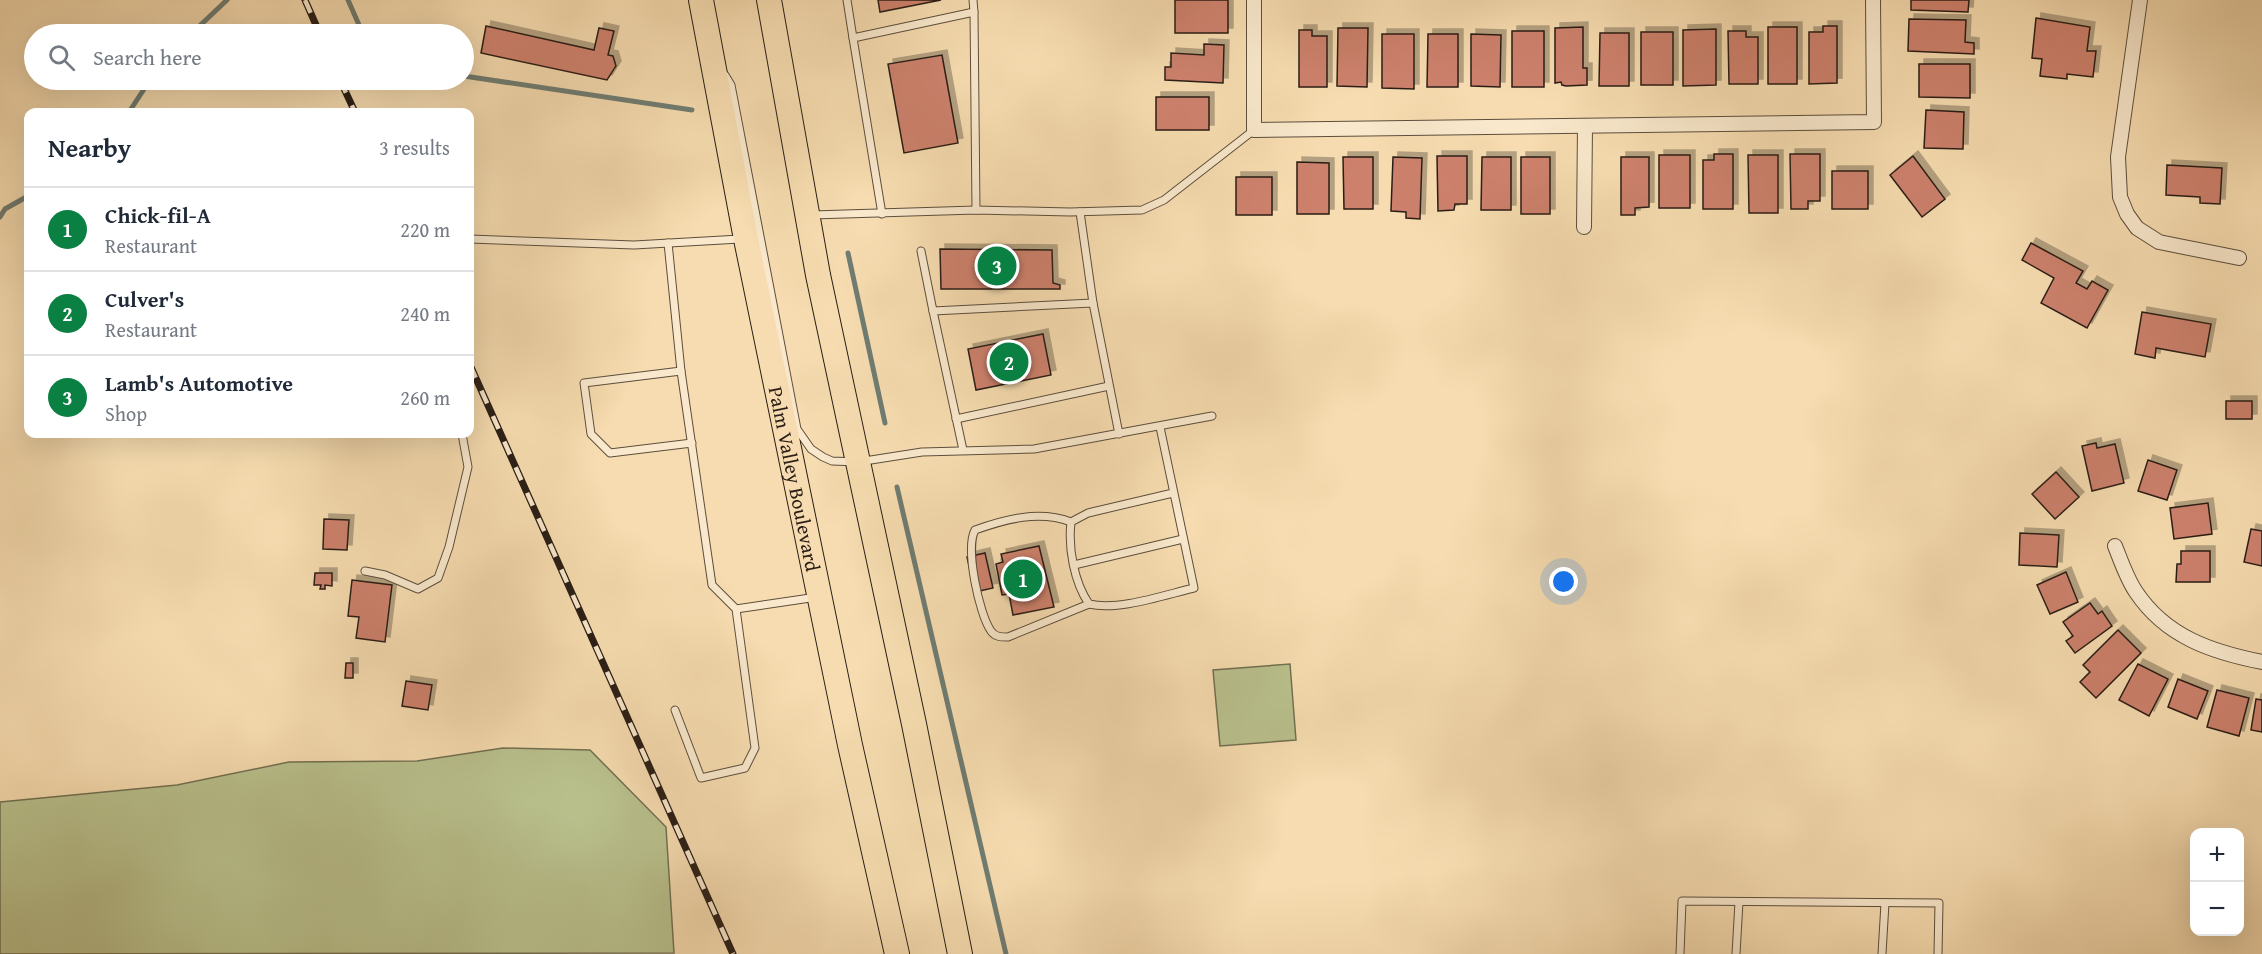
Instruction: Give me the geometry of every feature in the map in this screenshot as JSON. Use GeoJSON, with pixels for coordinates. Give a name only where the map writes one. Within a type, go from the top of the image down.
{"type":"FeatureCollection","features":[{"type":"Feature","properties":{"kind":"highway","name":"Palm Valley Boulevard"},"geometry":{"type":"LineString","coordinates":[[700,0],[819,596],[897,954]]}},
{"type":"Feature","properties":{"kind":"highway"},"geometry":{"type":"LineString","coordinates":[[769,0],[807,215],[960,954]]}},
{"type":"Feature","properties":{"kind":"street"},"geometry":{"type":"LineString","coordinates":[[1254,0],[1254,130],[1874,122],[1873,0]]}},
{"type":"Feature","properties":{"kind":"street"},"geometry":{"type":"LineString","coordinates":[[2140,0],[2118,157],[2120,197],[2137,228],[2159,242],[2239,258]]}},
{"type":"Feature","properties":{"kind":"street"},"geometry":{"type":"LineString","coordinates":[[1584,227],[1585,126]]}},
{"type":"Feature","properties":{"kind":"street"},"geometry":{"type":"LineString","coordinates":[[2115,546],[2135,591],[2160,619],[2184,638],[2208,649],[2262,662]]}},
{"type":"Feature","properties":{"kind":"lane"},"geometry":{"type":"LineString","coordinates":[[846,0],[882,214]]}},
{"type":"Feature","properties":{"kind":"lane"},"geometry":{"type":"LineString","coordinates":[[973,0],[976,210]]}},
{"type":"Feature","properties":{"kind":"lane"},"geometry":{"type":"LineString","coordinates":[[853,38],[974,12]]}},
{"type":"Feature","properties":{"kind":"lane"},"geometry":{"type":"LineString","coordinates":[[709,47],[731,86],[797,429],[811,449],[832,461],[858,462],[922,452],[1034,449],[1212,416]]}},
{"type":"Feature","properties":{"kind":"lane"},"geometry":{"type":"LineString","coordinates":[[807,215],[976,210],[1080,212],[1142,210],[1164,200],[1254,130]]}},
{"type":"Feature","properties":{"kind":"lane"},"geometry":{"type":"LineString","coordinates":[[1080,212],[1093,303],[1119,434]]}},
{"type":"Feature","properties":{"kind":"lane"},"geometry":{"type":"LineString","coordinates":[[474,239],[634,245],[746,239]]}},
{"type":"Feature","properties":{"kind":"lane"},"geometry":{"type":"LineString","coordinates":[[668,243],[681,371],[712,585],[736,609],[755,748],[745,768],[701,778],[675,710]]}},
{"type":"Feature","properties":{"kind":"lane"},"geometry":{"type":"LineString","coordinates":[[921,251],[963,450]]}},
{"type":"Feature","properties":{"kind":"lane"},"geometry":{"type":"LineString","coordinates":[[933,310],[1093,303]]}},
{"type":"Feature","properties":{"kind":"lane"},"geometry":{"type":"LineString","coordinates":[[681,371],[584,383],[591,434],[610,453],[692,443]]}},
{"type":"Feature","properties":{"kind":"lane"},"geometry":{"type":"LineString","coordinates":[[956,419],[1109,386]]}},
{"type":"Feature","properties":{"kind":"lane"},"geometry":{"type":"LineString","coordinates":[[1160,427],[1194,588],[1123,604],[1101,607],[1089,604],[1008,637],[997,636],[991,631],[982,609],[970,556],[971,537],[975,530],[1034,515],[1051,516],[1071,522],[1088,513],[1173,493]]}},
{"type":"Feature","properties":{"kind":"lane"},"geometry":{"type":"LineString","coordinates":[[365,571],[385,575],[418,589],[438,578],[449,547],[468,467],[463,438]]}},
{"type":"Feature","properties":{"kind":"lane"},"geometry":{"type":"LineString","coordinates":[[1071,522],[1069,538],[1074,564],[1080,588],[1089,604]]}},
{"type":"Feature","properties":{"kind":"lane"},"geometry":{"type":"LineString","coordinates":[[1074,564],[1184,539]]}},
{"type":"Feature","properties":{"kind":"lane"},"geometry":{"type":"LineString","coordinates":[[736,609],[819,596]]}},
{"type":"Feature","properties":{"kind":"lane"},"geometry":{"type":"LineString","coordinates":[[1680,954],[1682,901],[1939,903],[1938,954]]}},
{"type":"Feature","properties":{"kind":"lane"},"geometry":{"type":"LineString","coordinates":[[1736,954],[1739,902]]}},
{"type":"Feature","properties":{"kind":"lane"},"geometry":{"type":"LineString","coordinates":[[1882,954],[1885,903]]}},
{"type":"Feature","properties":{"kind":"green space"},"geometry":{"type":"Polygon","coordinates":[[[1290,664],[1296,740],[1220,746],[1213,670],[1290,664]]]}},
{"type":"Feature","properties":{"kind":"green space"},"geometry":{"type":"Polygon","coordinates":[[[503,748],[590,750],[666,827],[674,953],[0,954],[0,802],[177,785],[289,762],[417,761],[503,748]]]}},
{"type":"Feature","properties":{"kind":"building"},"geometry":{"type":"Polygon","coordinates":[[[878,0],[941,0],[880,12],[878,0]]]}},
{"type":"Feature","properties":{"kind":"building"},"geometry":{"type":"Polygon","coordinates":[[[1175,0],[1228,0],[1228,33],[1175,33],[1175,0]]]}},
{"type":"Feature","properties":{"kind":"building"},"geometry":{"type":"Polygon","coordinates":[[[1911,0],[1969,0],[1968,12],[1911,10],[1911,0]]]}},
{"type":"Feature","properties":{"kind":"building"},"geometry":{"type":"Polygon","coordinates":[[[2036,18],[2090,27],[2087,51],[2096,51],[2093,77],[2067,74],[2067,79],[2040,76],[2042,59],[2032,58],[2036,18]]]}},
{"type":"Feature","properties":{"kind":"building"},"geometry":{"type":"Polygon","coordinates":[[[1909,19],[1966,20],[1965,42],[1974,43],[1974,54],[1908,51],[1909,19]]]}},
{"type":"Feature","properties":{"kind":"building"},"geometry":{"type":"Polygon","coordinates":[[[486,26],[594,50],[599,28],[614,31],[608,55],[613,56],[616,66],[607,80],[481,53],[486,26]]]}},
{"type":"Feature","properties":{"kind":"building"},"geometry":{"type":"Polygon","coordinates":[[[1823,26],[1837,26],[1837,83],[1809,84],[1809,32],[1823,32],[1823,26]]]}},
{"type":"Feature","properties":{"kind":"building"},"geometry":{"type":"Polygon","coordinates":[[[1583,27],[1583,68],[1587,68],[1587,85],[1566,86],[1561,82],[1555,83],[1555,28],[1583,27]]]}},
{"type":"Feature","properties":{"kind":"building"},"geometry":{"type":"Polygon","coordinates":[[[1768,27],[1797,27],[1797,84],[1768,84],[1768,27]]]}},
{"type":"Feature","properties":{"kind":"building"},"geometry":{"type":"Polygon","coordinates":[[[1338,28],[1368,28],[1367,87],[1337,86],[1338,28]]]}},
{"type":"Feature","properties":{"kind":"building"},"geometry":{"type":"Polygon","coordinates":[[[1716,29],[1716,85],[1683,86],[1683,30],[1716,29]]]}},
{"type":"Feature","properties":{"kind":"building"},"geometry":{"type":"Polygon","coordinates":[[[1299,30],[1312,30],[1312,36],[1327,36],[1327,87],[1299,87],[1299,30]]]}},
{"type":"Feature","properties":{"kind":"building"},"geometry":{"type":"Polygon","coordinates":[[[1512,31],[1544,31],[1544,87],[1512,87],[1512,31]]]}},
{"type":"Feature","properties":{"kind":"building"},"geometry":{"type":"Polygon","coordinates":[[[1728,31],[1746,31],[1746,37],[1758,37],[1758,84],[1729,84],[1728,31]]]}},
{"type":"Feature","properties":{"kind":"building"},"geometry":{"type":"Polygon","coordinates":[[[1641,32],[1673,32],[1673,85],[1641,85],[1641,32]]]}},
{"type":"Feature","properties":{"kind":"building"},"geometry":{"type":"Polygon","coordinates":[[[1600,33],[1629,33],[1629,86],[1599,86],[1600,33]]]}},
{"type":"Feature","properties":{"kind":"building"},"geometry":{"type":"Polygon","coordinates":[[[1382,34],[1414,34],[1414,89],[1382,88],[1382,34]]]}},
{"type":"Feature","properties":{"kind":"building"},"geometry":{"type":"Polygon","coordinates":[[[1428,34],[1458,34],[1458,87],[1427,87],[1428,34]]]}},
{"type":"Feature","properties":{"kind":"building"},"geometry":{"type":"Polygon","coordinates":[[[1471,34],[1501,35],[1500,87],[1471,86],[1471,34]]]}},
{"type":"Feature","properties":{"kind":"building"},"geometry":{"type":"Polygon","coordinates":[[[1204,44],[1224,45],[1223,83],[1165,80],[1165,67],[1171,67],[1171,53],[1204,55],[1204,44]]]}},
{"type":"Feature","properties":{"kind":"building"},"geometry":{"type":"Polygon","coordinates":[[[942,55],[958,143],[904,153],[888,64],[942,55]]]}},
{"type":"Feature","properties":{"kind":"building"},"geometry":{"type":"Polygon","coordinates":[[[1919,64],[1970,64],[1970,98],[1919,97],[1919,64]]]}},
{"type":"Feature","properties":{"kind":"building"},"geometry":{"type":"Polygon","coordinates":[[[1156,97],[1209,97],[1209,130],[1156,130],[1156,97]]]}},
{"type":"Feature","properties":{"kind":"building"},"geometry":{"type":"Polygon","coordinates":[[[1926,110],[1964,112],[1963,149],[1924,148],[1926,110]]]}},
{"type":"Feature","properties":{"kind":"building"},"geometry":{"type":"Polygon","coordinates":[[[1714,154],[1733,154],[1733,209],[1703,209],[1703,160],[1714,160],[1714,154]]]}},
{"type":"Feature","properties":{"kind":"building"},"geometry":{"type":"Polygon","coordinates":[[[1790,154],[1820,154],[1820,201],[1808,201],[1808,209],[1791,209],[1790,154]]]}},
{"type":"Feature","properties":{"kind":"building"},"geometry":{"type":"Polygon","coordinates":[[[1659,155],[1690,155],[1690,208],[1659,208],[1659,155]]]}},
{"type":"Feature","properties":{"kind":"building"},"geometry":{"type":"Polygon","coordinates":[[[1748,155],[1778,155],[1778,213],[1749,213],[1748,155]]]}},
{"type":"Feature","properties":{"kind":"building"},"geometry":{"type":"Polygon","coordinates":[[[1437,156],[1467,156],[1467,204],[1455,204],[1454,210],[1438,211],[1437,156]]]}},
{"type":"Feature","properties":{"kind":"building"},"geometry":{"type":"Polygon","coordinates":[[[1913,156],[1945,199],[1922,217],[1890,175],[1913,156]]]}},
{"type":"Feature","properties":{"kind":"building"},"geometry":{"type":"Polygon","coordinates":[[[1343,157],[1373,157],[1373,209],[1344,209],[1343,157]]]}},
{"type":"Feature","properties":{"kind":"building"},"geometry":{"type":"Polygon","coordinates":[[[1393,157],[1422,158],[1420,219],[1406,218],[1406,212],[1391,211],[1393,157]]]}},
{"type":"Feature","properties":{"kind":"building"},"geometry":{"type":"Polygon","coordinates":[[[1482,157],[1511,157],[1511,210],[1481,210],[1482,157]]]}},
{"type":"Feature","properties":{"kind":"building"},"geometry":{"type":"Polygon","coordinates":[[[1521,157],[1550,157],[1550,214],[1521,214],[1521,157]]]}},
{"type":"Feature","properties":{"kind":"building"},"geometry":{"type":"Polygon","coordinates":[[[1621,157],[1649,157],[1649,207],[1635,208],[1635,215],[1621,215],[1621,157]]]}},
{"type":"Feature","properties":{"kind":"building"},"geometry":{"type":"Polygon","coordinates":[[[1297,162],[1329,163],[1329,214],[1297,214],[1297,162]]]}},
{"type":"Feature","properties":{"kind":"building"},"geometry":{"type":"Polygon","coordinates":[[[2167,165],[2222,168],[2220,204],[2200,203],[2200,197],[2166,195],[2167,165]]]}},
{"type":"Feature","properties":{"kind":"building"},"geometry":{"type":"Polygon","coordinates":[[[1832,171],[1868,171],[1868,209],[1832,209],[1832,171]]]}},
{"type":"Feature","properties":{"kind":"building"},"geometry":{"type":"Polygon","coordinates":[[[1236,177],[1272,177],[1272,215],[1236,215],[1236,177]]]}},
{"type":"Feature","properties":{"kind":"building"},"geometry":{"type":"Polygon","coordinates":[[[2031,243],[2083,271],[2076,283],[2087,289],[2092,281],[2108,290],[2087,328],[2041,303],[2054,278],[2022,260],[2031,243]]]}},
{"type":"Feature","properties":{"kind":"building"},"geometry":{"type":"Polygon","coordinates":[[[940,249],[1052,250],[1053,283],[1060,285],[1060,289],[941,289],[940,249]]]}},
{"type":"Feature","properties":{"kind":"building"},"geometry":{"type":"Polygon","coordinates":[[[2142,312],[2211,324],[2205,357],[2156,348],[2155,358],[2135,354],[2142,312]]]}},
{"type":"Feature","properties":{"kind":"building"},"geometry":{"type":"Polygon","coordinates":[[[1043,334],[1051,375],[976,390],[968,349],[1043,334]]]}},
{"type":"Feature","properties":{"kind":"building"},"geometry":{"type":"Polygon","coordinates":[[[2226,401],[2252,401],[2252,419],[2226,419],[2226,401]]]}},
{"type":"Feature","properties":{"kind":"building"},"geometry":{"type":"Polygon","coordinates":[[[2096,443],[2097,448],[2115,444],[2124,483],[2092,491],[2082,446],[2096,443]]]}},
{"type":"Feature","properties":{"kind":"building"},"geometry":{"type":"Polygon","coordinates":[[[2148,460],[2177,470],[2167,500],[2138,491],[2148,460]]]}},
{"type":"Feature","properties":{"kind":"building"},"geometry":{"type":"Polygon","coordinates":[[[2056,472],[2079,497],[2055,519],[2032,494],[2056,472]]]}},
{"type":"Feature","properties":{"kind":"building"},"geometry":{"type":"Polygon","coordinates":[[[2208,503],[2212,534],[2174,539],[2170,508],[2208,503]]]}},
{"type":"Feature","properties":{"kind":"building"},"geometry":{"type":"Polygon","coordinates":[[[324,519],[349,520],[347,550],[323,549],[324,519]]]}},
{"type":"Feature","properties":{"kind":"building"},"geometry":{"type":"Polygon","coordinates":[[[2251,529],[2262,531],[2262,566],[2244,562],[2251,529]]]}},
{"type":"Feature","properties":{"kind":"building"},"geometry":{"type":"Polygon","coordinates":[[[2020,533],[2059,535],[2057,567],[2019,565],[2020,533]]]}},
{"type":"Feature","properties":{"kind":"building"},"geometry":{"type":"Polygon","coordinates":[[[1039,546],[1054,607],[1013,615],[1009,594],[1002,595],[996,564],[1003,562],[1001,554],[1039,546]]]}},
{"type":"Feature","properties":{"kind":"building"},"geometry":{"type":"Polygon","coordinates":[[[2181,551],[2210,551],[2210,582],[2176,582],[2177,564],[2181,564],[2181,551]]]}},
{"type":"Feature","properties":{"kind":"building"},"geometry":{"type":"Polygon","coordinates":[[[985,553],[993,588],[975,592],[967,557],[985,553]]]}},
{"type":"Feature","properties":{"kind":"building"},"geometry":{"type":"Polygon","coordinates":[[[2066,572],[2078,602],[2050,614],[2037,585],[2066,572]]]}},
{"type":"Feature","properties":{"kind":"building"},"geometry":{"type":"Polygon","coordinates":[[[315,573],[332,573],[332,586],[325,585],[325,589],[320,589],[321,585],[314,585],[315,573]]]}},
{"type":"Feature","properties":{"kind":"building"},"geometry":{"type":"Polygon","coordinates":[[[352,580],[392,585],[385,642],[356,638],[359,617],[348,616],[352,580]]]}},
{"type":"Feature","properties":{"kind":"building"},"geometry":{"type":"Polygon","coordinates":[[[2090,603],[2098,614],[2102,611],[2112,626],[2075,653],[2066,641],[2073,636],[2063,622],[2090,603]]]}},
{"type":"Feature","properties":{"kind":"building"},"geometry":{"type":"Polygon","coordinates":[[[2118,630],[2141,653],[2096,698],[2080,682],[2090,672],[2083,665],[2118,630]]]}},
{"type":"Feature","properties":{"kind":"building"},"geometry":{"type":"Polygon","coordinates":[[[346,663],[353,663],[353,678],[345,678],[346,663]]]}},
{"type":"Feature","properties":{"kind":"building"},"geometry":{"type":"Polygon","coordinates":[[[2138,664],[2168,679],[2149,716],[2119,700],[2138,664]]]}},
{"type":"Feature","properties":{"kind":"building"},"geometry":{"type":"Polygon","coordinates":[[[2178,679],[2208,691],[2197,719],[2168,707],[2178,679]]]}},
{"type":"Feature","properties":{"kind":"building"},"geometry":{"type":"Polygon","coordinates":[[[406,681],[432,685],[428,710],[402,706],[406,681]]]}},
{"type":"Feature","properties":{"kind":"building"},"geometry":{"type":"Polygon","coordinates":[[[2217,690],[2249,698],[2239,736],[2207,727],[2217,690]]]}},
{"type":"Feature","properties":{"kind":"building"},"geometry":{"type":"Polygon","coordinates":[[[2256,699],[2262,700],[2262,732],[2251,730],[2256,699]]]}},
{"type":"Feature","properties":{"kind":"waterway"},"geometry":{"type":"LineString","coordinates":[[202,24],[227,0]]}},
{"type":"Feature","properties":{"kind":"waterway"},"geometry":{"type":"LineString","coordinates":[[348,0],[359,24]]}},
{"type":"Feature","properties":{"kind":"waterway"},"geometry":{"type":"LineString","coordinates":[[474,77],[692,110]]}},
{"type":"Feature","properties":{"kind":"waterway"},"geometry":{"type":"LineString","coordinates":[[132,108],[143,90]]}},
{"type":"Feature","properties":{"kind":"waterway"},"geometry":{"type":"LineString","coordinates":[[0,217],[5,209],[24,198]]}},
{"type":"Feature","properties":{"kind":"waterway"},"geometry":{"type":"LineString","coordinates":[[848,253],[885,423]]}},
{"type":"Feature","properties":{"kind":"waterway"},"geometry":{"type":"LineString","coordinates":[[897,487],[1006,954]]}},
{"type":"Feature","properties":{"kind":"railway"},"geometry":{"type":"LineString","coordinates":[[305,0],[316,24]]}},
{"type":"Feature","properties":{"kind":"railway"},"geometry":{"type":"LineString","coordinates":[[345,90],[353,108]]}},
{"type":"Feature","properties":{"kind":"railway"},"geometry":{"type":"LineString","coordinates":[[474,374],[733,954]]}},
{"type":"Feature","properties":{"kind":"place","name":"Lamb's Automotive"},"geometry":{"type":"Point","coordinates":[997,266]}},
{"type":"Feature","properties":{"kind":"place","name":"Culver's"},"geometry":{"type":"Point","coordinates":[1009,362]}},
{"type":"Feature","properties":{"kind":"place","name":"Chick-fil-A"},"geometry":{"type":"Point","coordinates":[1023,579]}}]}
